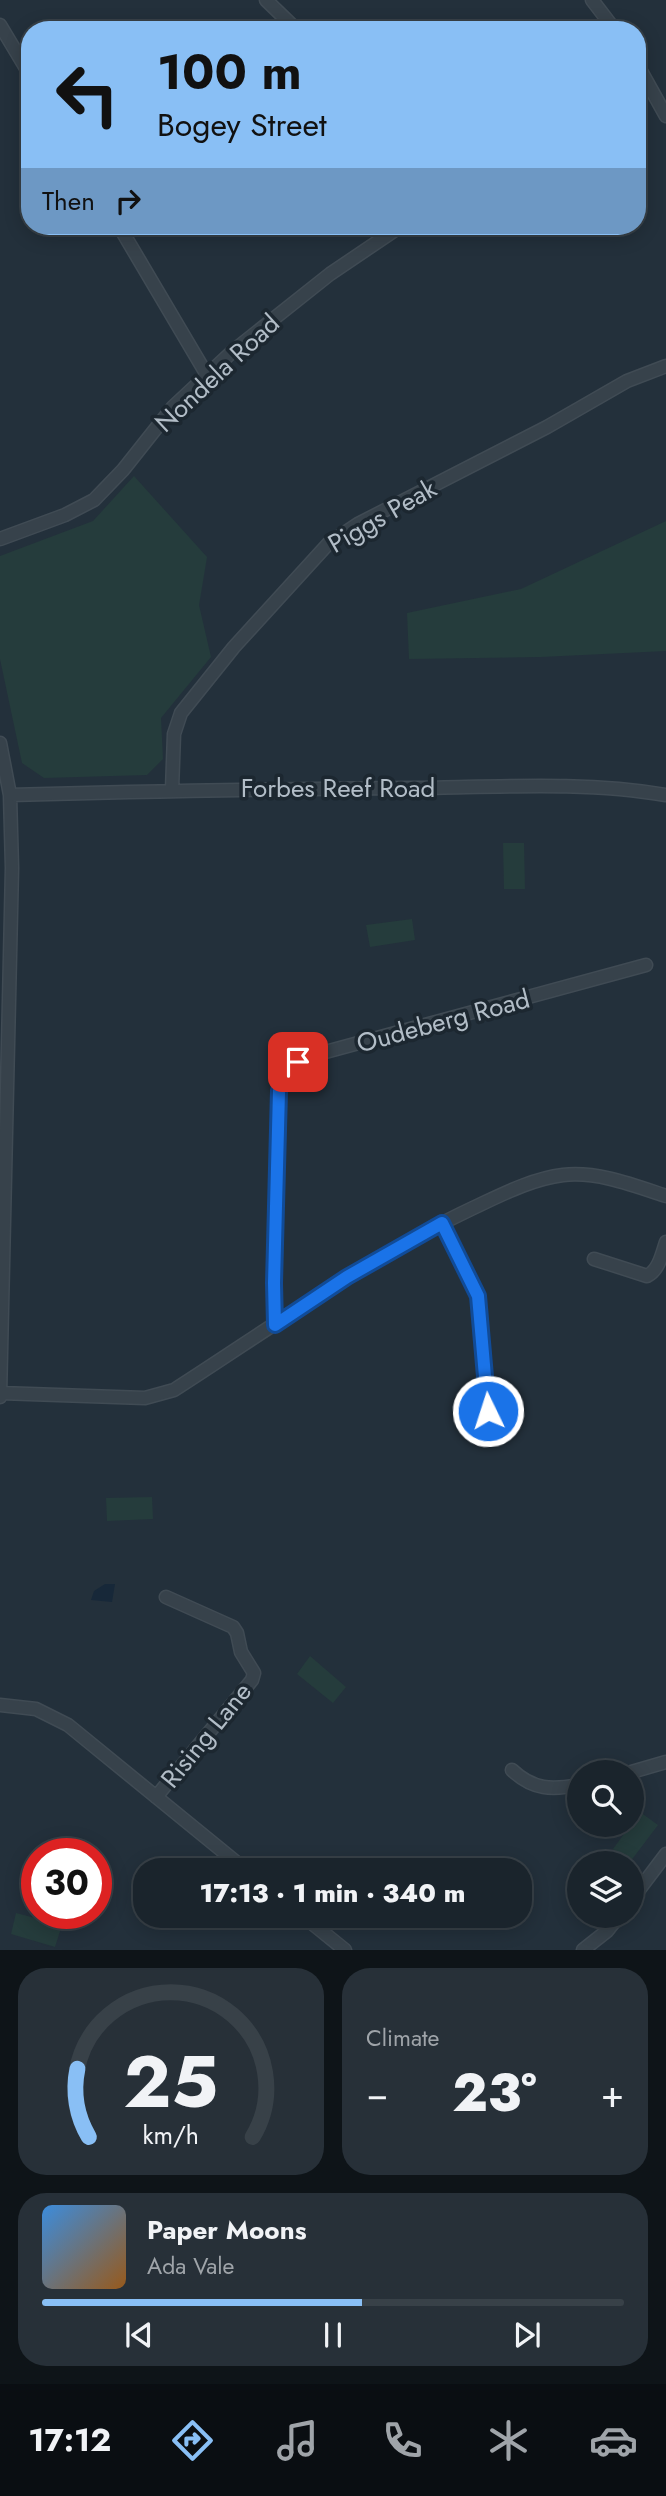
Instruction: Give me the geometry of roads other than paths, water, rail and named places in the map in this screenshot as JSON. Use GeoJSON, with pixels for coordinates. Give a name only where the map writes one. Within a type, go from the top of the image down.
{"type":"FeatureCollection","features":[{"type":"Feature","properties":{"kind":"street"},"geometry":{"type":"LineString","coordinates":[[266,0],[288,21]]}},
{"type":"Feature","properties":{"kind":"street"},"geometry":{"type":"LineString","coordinates":[[592,0],[608,21]]}},
{"type":"Feature","properties":{"kind":"street"},"geometry":{"type":"LineString","coordinates":[[0,25],[21,60]]}},
{"type":"Feature","properties":{"kind":"street"},"geometry":{"type":"LineString","coordinates":[[646,80],[666,116]]}},
{"type":"Feature","properties":{"kind":"street"},"geometry":{"type":"LineString","coordinates":[[124,235],[207,374]]}},
{"type":"Feature","properties":{"kind":"street","name":"Nondela Road"},"geometry":{"type":"LineString","coordinates":[[0,539],[65,515],[94,500],[173,407],[207,374],[330,274],[388,235]]}},
{"type":"Feature","properties":{"kind":"street","name":"Piggs Peak"},"geometry":{"type":"LineString","coordinates":[[172,790],[174,734],[181,713],[234,647],[328,544],[358,524],[547,427],[628,381],[666,366]]}},
{"type":"Feature","properties":{"kind":"street"},"geometry":{"type":"LineString","coordinates":[[0,743],[10,795],[12,847],[5,990],[0,1395],[160,1396],[174,1390],[347,1277],[442,1223],[511,1190],[540,1180],[563,1175],[581,1175],[618,1180],[666,1196]]}},
{"type":"Feature","properties":{"kind":"street","name":"Forbes Reef Road"},"geometry":{"type":"LineString","coordinates":[[10,795],[172,790],[576,787],[666,794]]}},
{"type":"Feature","properties":{"kind":"street","name":"Oudeberg Road"},"geometry":{"type":"LineString","coordinates":[[275,1325],[279,1091],[289,1068],[318,1054],[646,965]]}},
{"type":"Feature","properties":{"kind":"street"},"geometry":{"type":"LineString","coordinates":[[442,1223],[478,1296],[488,1411]]}},
{"type":"Feature","properties":{"kind":"street"},"geometry":{"type":"LineString","coordinates":[[594,1259],[647,1276],[654,1272],[666,1242]]}},
{"type":"Feature","properties":{"kind":"street","name":"Rising Lane"},"geometry":{"type":"LineString","coordinates":[[156,1797],[252,1680],[254,1673],[241,1653],[233,1627],[166,1597]]}},
{"type":"Feature","properties":{"kind":"street"},"geometry":{"type":"LineString","coordinates":[[0,1704],[36,1709],[68,1725],[231,1858]]}},
{"type":"Feature","properties":{"kind":"street"},"geometry":{"type":"LineString","coordinates":[[644,1768],[666,1762]]}},
{"type":"Feature","properties":{"kind":"street"},"geometry":{"type":"LineString","coordinates":[[512,1770],[539,1788],[567,1787]]}},
{"type":"Feature","properties":{"kind":"street"},"geometry":{"type":"LineString","coordinates":[[644,1883],[666,1854]]}},
{"type":"Feature","properties":{"kind":"street"},"geometry":{"type":"LineString","coordinates":[[318,1928],[345,1950]]}},
{"type":"Feature","properties":{"kind":"street"},"geometry":{"type":"LineString","coordinates":[[583,1950],[609,1928]]}},
{"type":"Feature","properties":{"kind":"water"},"geometry":{"type":"Polygon","coordinates":[[[105,1584],[115,1584],[112,1602],[91,1600],[94,1591],[105,1584]]]}}]}
